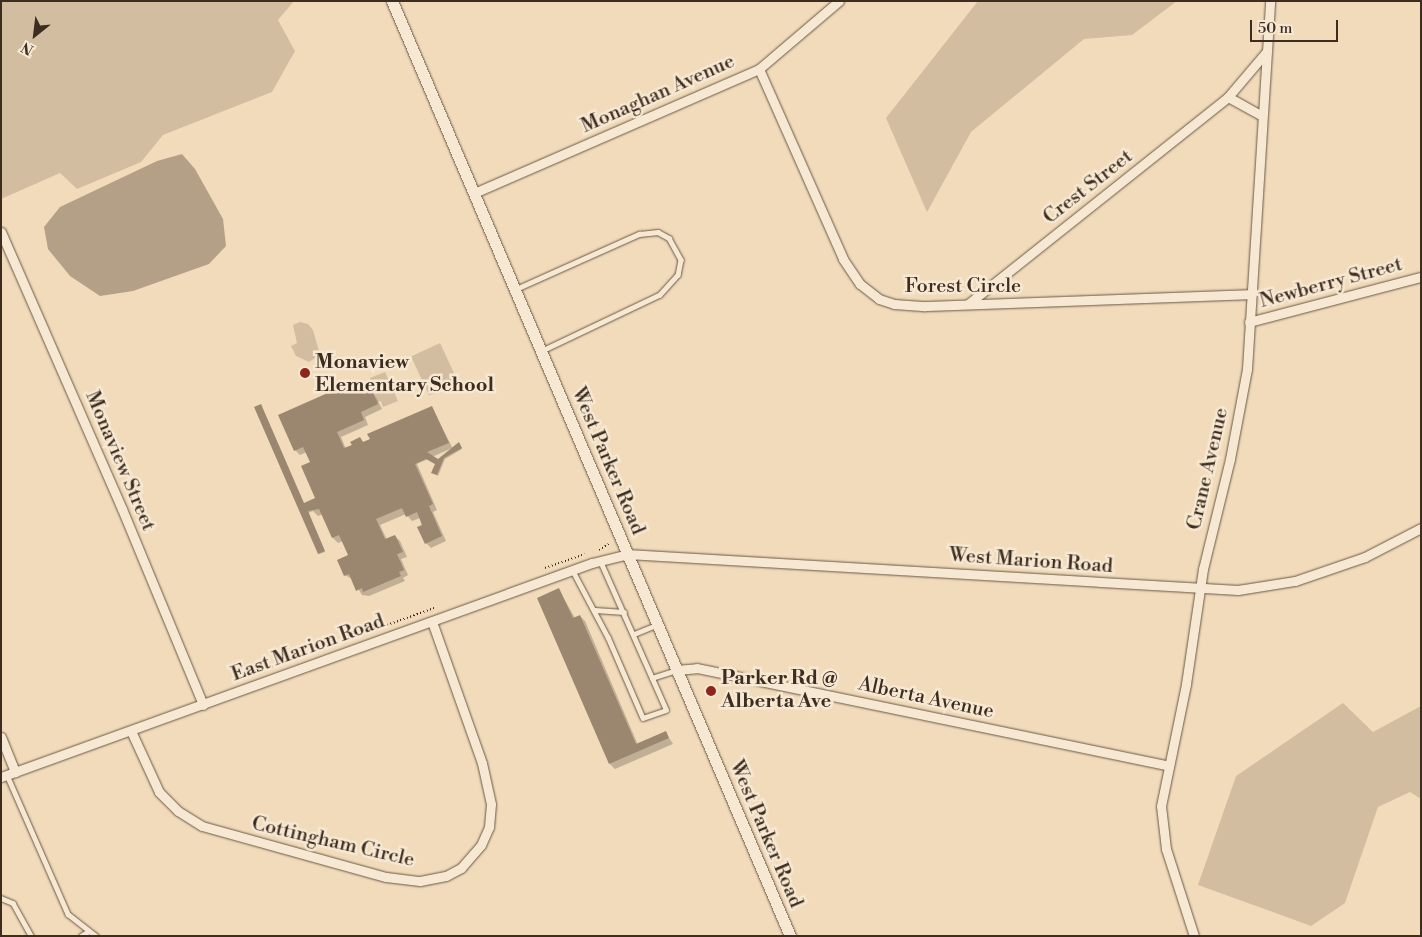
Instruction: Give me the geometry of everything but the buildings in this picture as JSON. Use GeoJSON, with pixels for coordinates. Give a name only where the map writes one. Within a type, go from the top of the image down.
{"type":"FeatureCollection","features":[{"type":"Feature","properties":{"kind":"street","name":"West Parker Road"},"geometry":{"type":"LineString","coordinates":[[392,1],[790,936]]}},
{"type":"Feature","properties":{"kind":"street","name":"Monaghan Avenue"},"geometry":{"type":"LineString","coordinates":[[474,193],[758,69],[839,1]]}},
{"type":"Feature","properties":{"kind":"street","name":"Crane Avenue"},"geometry":{"type":"LineString","coordinates":[[1194,936],[1163,834],[1161,806],[1186,684],[1200,588],[1240,411],[1250,322],[1250,294],[1270,1]]}},
{"type":"Feature","properties":{"kind":"street","name":"Crest Street"},"geometry":{"type":"LineString","coordinates":[[968,304],[1228,97],[1267,51]]}},
{"type":"Feature","properties":{"kind":"street","name":"Forest Circle"},"geometry":{"type":"LineString","coordinates":[[758,69],[843,259],[860,284],[879,299],[894,304],[968,304],[1250,294]]}},
{"type":"Feature","properties":{"kind":"street"},"geometry":{"type":"LineString","coordinates":[[1228,97],[1262,116]]}},
{"type":"Feature","properties":{"kind":"street","name":"Monaview Street"},"geometry":{"type":"LineString","coordinates":[[1,232],[122,509],[202,706]]}},
{"type":"Feature","properties":{"kind":"street","name":"Newberry Street"},"geometry":{"type":"LineString","coordinates":[[1250,322],[1421,277]]}},
{"type":"Feature","properties":{"kind":"street","name":"West Marion Road"},"geometry":{"type":"LineString","coordinates":[[627,554],[1200,588],[1255,589],[1295,581],[1365,557],[1421,528]]}},
{"type":"Feature","properties":{"kind":"street","name":"East Marion Road"},"geometry":{"type":"LineString","coordinates":[[8,775],[600,560],[627,554]]}},
{"type":"Feature","properties":{"kind":"street","name":"Cottingham Circle"},"geometry":{"type":"LineString","coordinates":[[131,731],[159,792],[178,811],[202,826],[386,877],[420,881],[446,876],[461,868],[481,845],[489,827],[491,804],[482,762],[432,622]]}},
{"type":"Feature","properties":{"kind":"street","name":"Alberta Avenue"},"geometry":{"type":"LineString","coordinates":[[676,670],[697,668],[1169,766]]}},
{"type":"Feature","properties":{"kind":"street"},"geometry":{"type":"LineString","coordinates":[[1,737],[8,775]]}},
{"type":"Feature","properties":{"kind":"lane"},"geometry":{"type":"LineString","coordinates":[[515,290],[639,234],[658,232],[669,238],[682,260],[678,276],[660,295],[541,351]]}},
{"type":"Feature","properties":{"kind":"lane"},"geometry":{"type":"LineString","coordinates":[[573,571],[594,610],[643,718],[666,710],[600,560]]}},
{"type":"Feature","properties":{"kind":"lane"},"geometry":{"type":"LineString","coordinates":[[594,610],[624,612]]}},
{"type":"Feature","properties":{"kind":"lane"},"geometry":{"type":"LineString","coordinates":[[634,634],[657,624]]}},
{"type":"Feature","properties":{"kind":"lane"},"geometry":{"type":"LineString","coordinates":[[652,678],[676,670]]}},
{"type":"Feature","properties":{"kind":"lane"},"geometry":{"type":"LineString","coordinates":[[8,775],[68,914],[96,936]]}},
{"type":"Feature","properties":{"kind":"lane"},"geometry":{"type":"LineString","coordinates":[[1,898],[13,903],[31,936]]}},
{"type":"Feature","properties":{"kind":"lane"},"geometry":{"type":"LineString","coordinates":[[81,936],[89,930]]}},
{"type":"Feature","properties":{"kind":"path"},"geometry":{"type":"LineString","coordinates":[[541,570],[563,560],[599,550],[610,543],[606,536]]}},
{"type":"Feature","properties":{"kind":"path"},"geometry":{"type":"LineString","coordinates":[[259,672],[437,607]]}},
{"type":"Feature","properties":{"kind":"shaded area"},"geometry":{"type":"Polygon","coordinates":[[[1,1],[294,1],[278,20],[295,51],[272,92],[163,135],[141,162],[77,189],[60,173],[1,199],[1,1]]]}},
{"type":"Feature","properties":{"kind":"shaded area"},"geometry":{"type":"Polygon","coordinates":[[[978,1],[1177,1],[1132,35],[1084,39],[971,132],[927,212],[886,118],[978,1]]]}},
{"type":"Feature","properties":{"kind":"shaded area"},"geometry":{"type":"Polygon","coordinates":[[[182,154],[195,169],[223,219],[226,246],[209,264],[133,291],[100,296],[70,276],[48,249],[44,227],[60,207],[157,161],[182,154]]]}},
{"type":"Feature","properties":{"kind":"shaded area"},"geometry":{"type":"Polygon","coordinates":[[[300,322],[308,324],[313,330],[320,355],[309,362],[296,356],[291,346],[297,343],[293,325],[300,322]]]}},
{"type":"Feature","properties":{"kind":"shaded area"},"geometry":{"type":"Polygon","coordinates":[[[440,343],[458,382],[429,395],[411,357],[440,343]]]}},
{"type":"Feature","properties":{"kind":"shaded area"},"geometry":{"type":"Polygon","coordinates":[[[385,372],[398,401],[383,407],[381,401],[377,402],[370,378],[385,372]]]}},
{"type":"Feature","properties":{"kind":"shaded area"},"geometry":{"type":"Polygon","coordinates":[[[1343,703],[1373,732],[1421,706],[1421,799],[1410,792],[1378,807],[1345,903],[1311,926],[1198,885],[1236,776],[1343,703]]]}},
{"type":"Feature","properties":{"kind":"place","name":"Monaview Elementary School"},"geometry":{"type":"Point","coordinates":[305,373]}},
{"type":"Feature","properties":{"kind":"place","name":"Parker Rd @ Alberta Ave"},"geometry":{"type":"Point","coordinates":[711,691]}}]}
